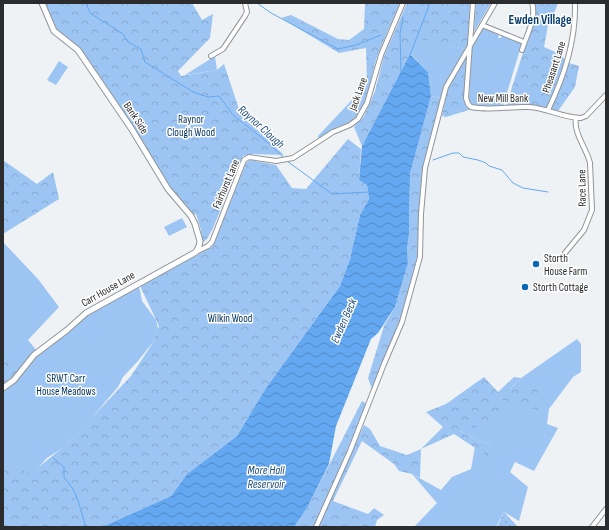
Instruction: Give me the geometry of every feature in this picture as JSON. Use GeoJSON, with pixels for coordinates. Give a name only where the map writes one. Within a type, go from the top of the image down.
{"type":"FeatureCollection","features":[{"type":"Feature","properties":{"kind":"street","name":"Bank Side"},"geometry":{"type":"LineString","coordinates":[[42,3],[54,31],[78,50],[131,128],[168,189],[191,216],[200,241],[196,252]]}},
{"type":"Feature","properties":{"kind":"street"},"geometry":{"type":"LineString","coordinates":[[211,56],[222,49],[245,16],[247,12],[245,3]]}},
{"type":"Feature","properties":{"kind":"street","name":"Jack Lane"},"geometry":{"type":"LineString","coordinates":[[293,158],[333,132],[350,125],[358,119],[367,103],[381,55],[403,3]]}},
{"type":"Feature","properties":{"kind":"street","name":"New Mill Bank"},"geometry":{"type":"LineString","coordinates":[[474,3],[466,98],[468,104],[476,108],[504,109],[528,107],[548,110],[576,118]]}},
{"type":"Feature","properties":{"kind":"street"},"geometry":{"type":"LineString","coordinates":[[316,527],[350,451],[402,322],[420,257],[421,214],[426,168],[446,87],[495,3]]}},
{"type":"Feature","properties":{"kind":"street"},"geometry":{"type":"LineString","coordinates":[[522,50],[533,14],[532,3]]}},
{"type":"Feature","properties":{"kind":"street","name":"Pheasant Lane"},"geometry":{"type":"LineString","coordinates":[[548,110],[568,59],[575,22],[575,4]]}},
{"type":"Feature","properties":{"kind":"street"},"geometry":{"type":"LineString","coordinates":[[482,25],[524,42]]}},
{"type":"Feature","properties":{"kind":"street"},"geometry":{"type":"LineString","coordinates":[[576,118],[586,116],[606,95]]}},
{"type":"Feature","properties":{"kind":"street","name":"Race Lane"},"geometry":{"type":"LineString","coordinates":[[565,253],[584,230],[592,210],[589,156],[578,134],[576,118]]}},
{"type":"Feature","properties":{"kind":"street","name":"Fairhurst Lane"},"geometry":{"type":"LineString","coordinates":[[196,252],[208,246],[212,242],[244,160],[249,158],[276,161],[293,158]]}},
{"type":"Feature","properties":{"kind":"street","name":"Carr House Lane"},"geometry":{"type":"LineString","coordinates":[[3,388],[14,380],[34,355],[67,330],[86,313],[138,282],[196,252]]}},
{"type":"Feature","properties":{"kind":"street"},"geometry":{"type":"LineString","coordinates":[[592,527],[606,509]]}},
{"type":"Feature","properties":{"kind":"green space","name":"Raynor Clough Wood"},"geometry":{"type":"Polygon","coordinates":[[[44,3],[192,3],[202,20],[213,14],[210,38],[178,71],[181,76],[217,70],[224,64],[241,115],[284,155],[253,154],[243,156],[213,228],[207,239],[202,243],[201,230],[196,214],[192,216],[169,187],[107,87],[80,48],[59,33],[44,3]]]}},
{"type":"Feature","properties":{"kind":"green space"},"geometry":{"type":"Polygon","coordinates":[[[365,3],[400,3],[377,57],[366,99],[359,114],[354,120],[350,102],[367,84],[366,48],[339,53],[281,18],[291,15],[338,39],[349,40],[364,29],[365,3]]]}},
{"type":"Feature","properties":{"kind":"green space"},"geometry":{"type":"Polygon","coordinates":[[[407,3],[470,3],[468,45],[465,49],[416,38],[410,54],[362,146],[354,127],[364,116],[370,103],[375,91],[384,56],[407,3]]]}},
{"type":"Feature","properties":{"kind":"green space"},"geometry":{"type":"Polygon","coordinates":[[[476,3],[491,3],[474,32],[476,3]]]}},
{"type":"Feature","properties":{"kind":"green space"},"geometry":{"type":"Polygon","coordinates":[[[534,3],[558,3],[549,20],[544,47],[560,54],[566,61],[547,107],[526,105],[506,106],[534,18],[534,3]]]}},
{"type":"Feature","properties":{"kind":"green space"},"geometry":{"type":"Polygon","coordinates":[[[483,27],[499,34],[498,38],[501,38],[502,35],[522,43],[503,106],[476,106],[470,103],[472,46],[483,27]]]}},
{"type":"Feature","properties":{"kind":"green space"},"geometry":{"type":"Polygon","coordinates":[[[415,37],[465,49],[445,86],[441,98],[431,96],[428,72],[409,52],[415,37]]]}},
{"type":"Feature","properties":{"kind":"green space"},"geometry":{"type":"Polygon","coordinates":[[[215,56],[217,70],[185,75],[215,56]]]}},
{"type":"Feature","properties":{"kind":"green space"},"geometry":{"type":"Polygon","coordinates":[[[467,56],[464,98],[466,107],[472,109],[446,117],[442,116],[448,88],[467,56]]]}},
{"type":"Feature","properties":{"kind":"green space"},"geometry":{"type":"Polygon","coordinates":[[[59,61],[68,67],[56,85],[47,80],[59,61]]]}},
{"type":"Feature","properties":{"kind":"green space"},"geometry":{"type":"Polygon","coordinates":[[[569,63],[579,66],[575,87],[558,111],[550,109],[555,101],[569,63]]]}},
{"type":"Feature","properties":{"kind":"green space"},"geometry":{"type":"Polygon","coordinates":[[[431,96],[441,98],[422,172],[417,257],[400,323],[372,389],[368,378],[384,326],[395,307],[408,263],[407,249],[409,234],[410,174],[431,96]]]}},
{"type":"Feature","properties":{"kind":"green space"},"geometry":{"type":"Polygon","coordinates":[[[350,102],[354,120],[331,130],[319,139],[318,136],[350,102]]]}},
{"type":"Feature","properties":{"kind":"green space","name":"Wilkin Wood"},"geometry":{"type":"Polygon","coordinates":[[[348,139],[361,149],[359,180],[367,185],[369,199],[360,215],[350,259],[340,286],[266,388],[237,436],[187,474],[171,496],[102,527],[4,527],[3,461],[30,474],[67,444],[131,376],[152,344],[159,326],[140,286],[212,247],[246,163],[250,160],[276,165],[292,188],[306,189],[348,139]]]}},
{"type":"Feature","properties":{"kind":"green space"},"geometry":{"type":"Polygon","coordinates":[[[3,160],[37,184],[53,172],[59,199],[3,234],[3,160]]]}},
{"type":"Feature","properties":{"kind":"green space"},"geometry":{"type":"Polygon","coordinates":[[[182,218],[187,227],[169,236],[164,227],[182,218]]]}},
{"type":"Feature","properties":{"kind":"green space","name":"SRWT Carr House Meadows"},"geometry":{"type":"Polygon","coordinates":[[[3,242],[38,279],[59,307],[28,340],[37,351],[10,381],[3,385],[3,242]]]}},
{"type":"Feature","properties":{"kind":"green space","name":"SRWT Carr House Meadows"},"geometry":{"type":"Polygon","coordinates":[[[138,286],[142,301],[156,320],[158,329],[153,342],[123,377],[118,387],[89,421],[64,447],[47,458],[30,476],[3,465],[3,389],[36,355],[83,317],[138,286]]]}},
{"type":"Feature","properties":{"kind":"green space"},"geometry":{"type":"Polygon","coordinates":[[[577,339],[581,344],[581,372],[573,377],[549,409],[547,424],[558,428],[534,471],[515,462],[510,472],[528,487],[519,521],[504,512],[496,527],[414,527],[437,503],[412,474],[441,490],[452,477],[471,469],[475,447],[491,458],[489,444],[479,441],[460,431],[500,400],[521,378],[577,339]]]}},
{"type":"Feature","properties":{"kind":"green space"},"geometry":{"type":"Polygon","coordinates":[[[3,347],[21,368],[11,380],[4,383],[3,347]]]}},
{"type":"Feature","properties":{"kind":"green space"},"geometry":{"type":"Polygon","coordinates":[[[484,377],[498,392],[514,377],[521,378],[510,389],[545,387],[540,411],[500,400],[505,415],[496,422],[460,431],[479,441],[489,444],[492,459],[454,434],[421,449],[443,427],[426,412],[446,404],[484,377]]]}},
{"type":"Feature","properties":{"kind":"green space"},"geometry":{"type":"Polygon","coordinates":[[[362,401],[367,404],[314,527],[294,527],[307,508],[362,401]]]}},
{"type":"Feature","properties":{"kind":"green space"},"geometry":{"type":"Polygon","coordinates":[[[364,425],[370,429],[380,446],[407,455],[421,449],[420,478],[412,474],[399,471],[394,464],[362,441],[333,501],[368,514],[374,508],[384,515],[377,520],[375,527],[318,527],[364,425]]]}},
{"type":"Feature","properties":{"kind":"green space"},"geometry":{"type":"Polygon","coordinates":[[[504,512],[518,527],[497,527],[504,512]]]}},
{"type":"Feature","properties":{"kind":"water","name":"More Hall Reservoir"},"geometry":{"type":"Polygon","coordinates":[[[410,54],[428,72],[431,96],[410,174],[409,234],[407,249],[408,263],[395,307],[378,333],[371,339],[336,426],[329,464],[307,508],[294,527],[102,527],[171,496],[187,474],[237,436],[266,388],[340,286],[350,259],[360,215],[369,199],[367,185],[359,180],[362,146],[410,54]]]}},
{"type":"Feature","properties":{"kind":"waterway","name":"Raynor Clough"},"geometry":{"type":"LineString","coordinates":[[86,3],[90,13],[123,34],[128,42],[141,49],[145,62],[193,92],[208,97],[219,96],[233,115],[283,157]]}},
{"type":"Feature","properties":{"kind":"waterway"},"geometry":{"type":"LineString","coordinates":[[257,3],[271,13],[338,49],[356,45],[381,35]]}},
{"type":"Feature","properties":{"kind":"waterway","name":"Ewden Beck"},"geometry":{"type":"LineString","coordinates":[[410,55],[430,3]]}},
{"type":"Feature","properties":{"kind":"waterway","name":"Ewden Beck"},"geometry":{"type":"LineString","coordinates":[[401,72],[400,33],[403,17]]}},
{"type":"Feature","properties":{"kind":"waterway"},"geometry":{"type":"LineString","coordinates":[[433,160],[453,153],[459,153],[463,157],[478,160],[489,166],[502,170],[513,183],[523,188],[548,192]]}},
{"type":"Feature","properties":{"kind":"waterway","name":"Raynor Clough"},"geometry":{"type":"LineString","coordinates":[[287,161],[332,194],[369,192]]}},
{"type":"Feature","properties":{"kind":"waterway"},"geometry":{"type":"LineString","coordinates":[[53,458],[64,467],[64,478],[76,494],[86,527]]}},
{"type":"Feature","properties":{"kind":"place","name":"Storth House Farm"},"geometry":{"type":"Point","coordinates":[536,264]}},
{"type":"Feature","properties":{"kind":"place","name":"Storth Cottage"},"geometry":{"type":"Point","coordinates":[525,287]}},
{"type":"Feature","properties":{"kind":"district","name":"Ewden Village"},"geometry":{"type":"Point","coordinates":[540,20]}}]}
